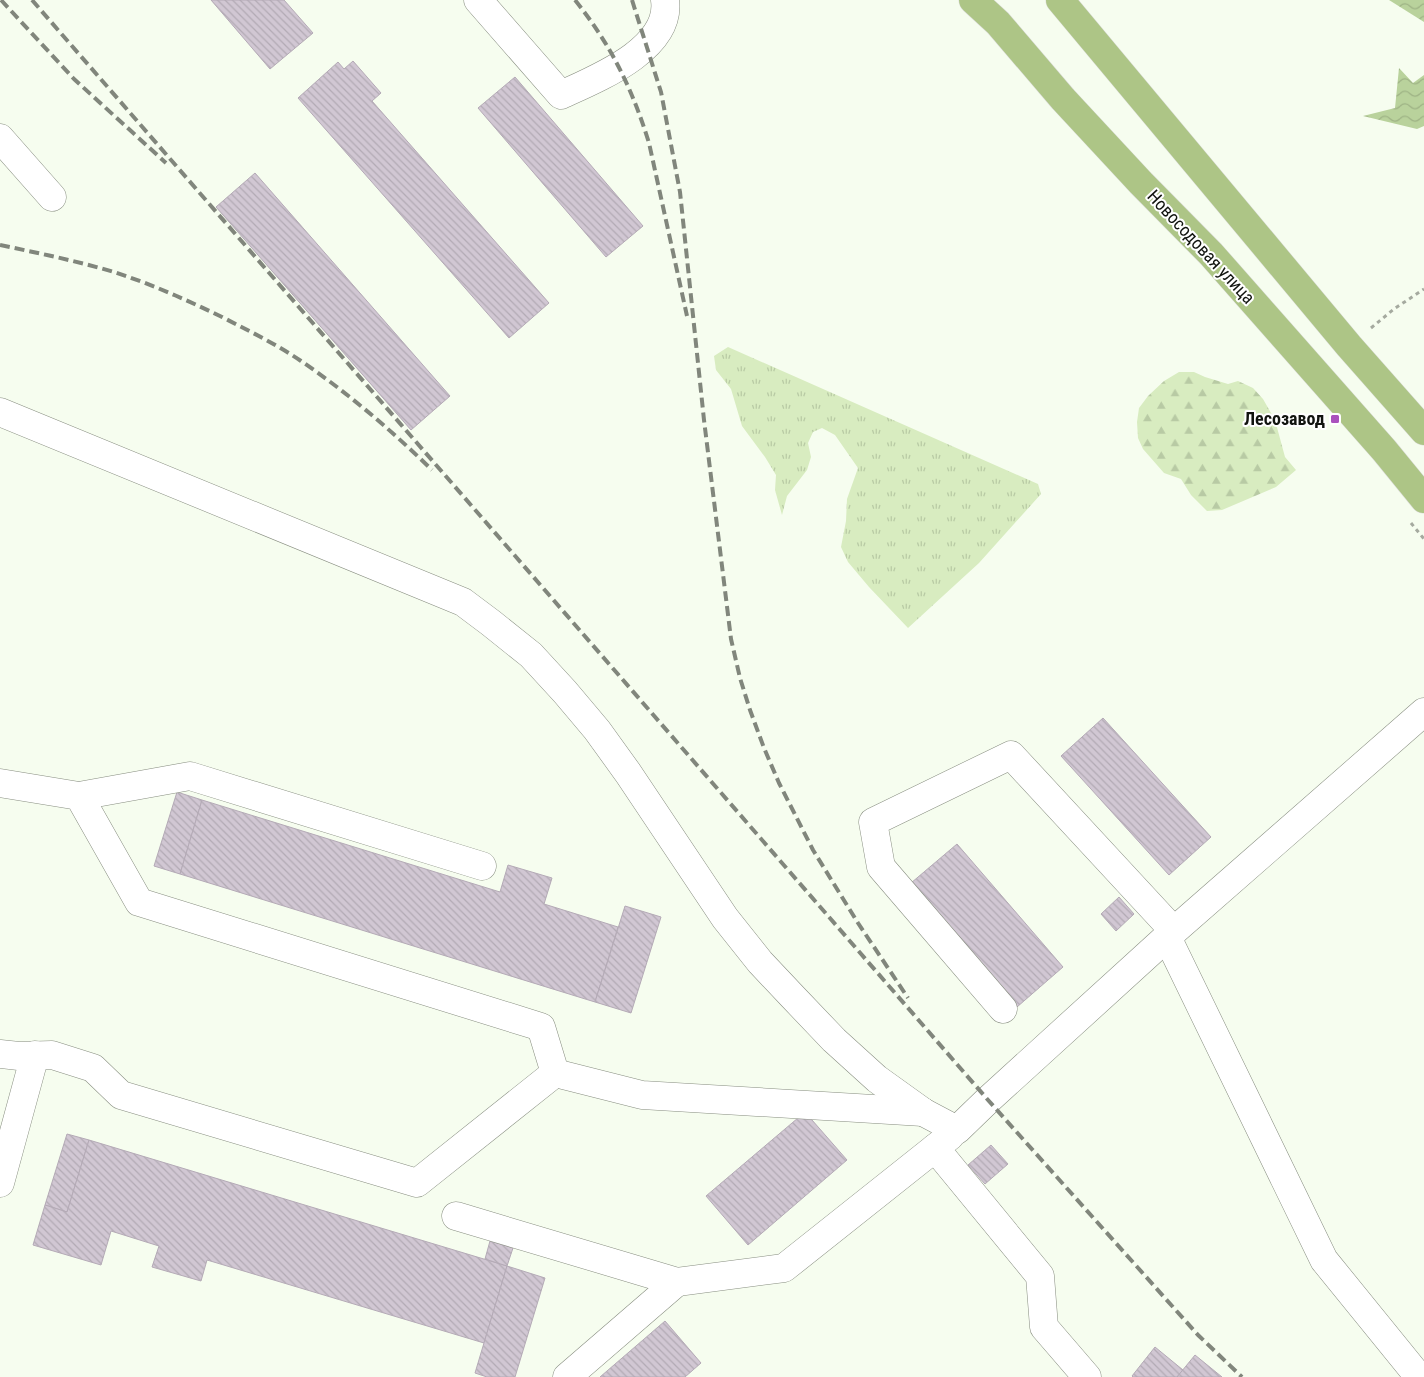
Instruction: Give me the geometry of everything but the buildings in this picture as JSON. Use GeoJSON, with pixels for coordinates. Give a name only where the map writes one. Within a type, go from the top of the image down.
{"type":"FeatureCollection","features":[{"type":"Feature","properties":{"kind":"main road","name":"Новосодовая улица"},"geometry":{"type":"LineString","coordinates":[[973,0],[998,23],[1063,99],[1141,183],[1211,254],[1384,450],[1424,499]]}},
{"type":"Feature","properties":{"kind":"main road"},"geometry":{"type":"LineString","coordinates":[[1060,0],[1349,346],[1424,431]]}},
{"type":"Feature","properties":{"kind":"lane"},"geometry":{"type":"LineString","coordinates":[[478,0],[561,95],[619,66],[647,45],[662,26],[666,8],[665,0]]}},
{"type":"Feature","properties":{"kind":"lane"},"geometry":{"type":"LineString","coordinates":[[0,138],[52,197]]}},
{"type":"Feature","properties":{"kind":"lane"},"geometry":{"type":"LineString","coordinates":[[0,412],[462,602],[491,623],[531,655],[597,730],[725,918],[760,962],[834,1040],[877,1079],[923,1112],[957,1130]]}},
{"type":"Feature","properties":{"kind":"lane"},"geometry":{"type":"LineString","coordinates":[[456,1216],[677,1282],[784,1268],[957,1130],[1170,934],[1424,712]]}},
{"type":"Feature","properties":{"kind":"lane"},"geometry":{"type":"LineString","coordinates":[[1003,1009],[881,867],[873,822],[1011,755],[1170,934],[1324,1260],[1419,1377]]}},
{"type":"Feature","properties":{"kind":"lane"},"geometry":{"type":"LineString","coordinates":[[0,783],[79,796],[190,776],[482,866]]}},
{"type":"Feature","properties":{"kind":"lane"},"geometry":{"type":"LineString","coordinates":[[79,796],[139,902],[541,1027],[555,1073]]}},
{"type":"Feature","properties":{"kind":"lane"},"geometry":{"type":"LineString","coordinates":[[0,1054],[19,1056],[52,1055],[93,1068],[121,1095],[417,1183],[555,1073]]}},
{"type":"Feature","properties":{"kind":"lane"},"geometry":{"type":"LineString","coordinates":[[0,1184],[36,1056]]}},
{"type":"Feature","properties":{"kind":"lane"},"geometry":{"type":"LineString","coordinates":[[555,1073],[642,1095],[923,1112]]}},
{"type":"Feature","properties":{"kind":"lane"},"geometry":{"type":"LineString","coordinates":[[935,1148],[1040,1276],[1044,1328],[1087,1377]]}},
{"type":"Feature","properties":{"kind":"lane"},"geometry":{"type":"LineString","coordinates":[[567,1377],[677,1282]]}},
{"type":"Feature","properties":{"kind":"path"},"geometry":{"type":"LineString","coordinates":[[1349,346],[1394,308],[1424,289]]}},
{"type":"Feature","properties":{"kind":"green space"},"geometry":{"type":"Polygon","coordinates":[[[728,347],[1038,484],[1041,494],[979,563],[908,628],[848,562],[841,547],[846,521],[847,499],[858,468],[835,435],[822,428],[813,432],[808,443],[811,457],[807,470],[787,496],[782,515],[775,490],[776,475],[742,426],[731,389],[716,370],[714,356],[728,347]]]}},
{"type":"Feature","properties":{"kind":"green space"},"geometry":{"type":"Polygon","coordinates":[[[1179,372],[1194,372],[1228,384],[1238,381],[1253,388],[1263,399],[1275,420],[1285,457],[1296,470],[1276,487],[1222,510],[1207,511],[1191,495],[1181,479],[1164,473],[1143,449],[1138,438],[1137,422],[1139,408],[1148,396],[1164,381],[1179,372]]]}},
{"type":"Feature","properties":{"kind":"water"},"geometry":{"type":"Polygon","coordinates":[[[1389,0],[1424,0],[1424,22],[1389,0]]]}},
{"type":"Feature","properties":{"kind":"water"},"geometry":{"type":"Polygon","coordinates":[[[1399,68],[1413,83],[1424,75],[1424,126],[1417,129],[1363,116],[1395,108],[1399,68]]]}},
{"type":"Feature","properties":{"kind":"railway"},"geometry":{"type":"LineString","coordinates":[[1,0],[74,79],[166,163]]}},
{"type":"Feature","properties":{"kind":"railway"},"geometry":{"type":"LineString","coordinates":[[32,0],[988,1100],[1198,1335],[1242,1377]]}},
{"type":"Feature","properties":{"kind":"railway"},"geometry":{"type":"LineString","coordinates":[[575,0],[610,51],[628,85],[642,123],[649,143],[687,316]]}},
{"type":"Feature","properties":{"kind":"railway"},"geometry":{"type":"LineString","coordinates":[[632,0],[661,92],[680,192],[704,420],[731,639],[740,678],[764,748],[779,783],[813,850],[858,923],[908,998]]}},
{"type":"Feature","properties":{"kind":"railway"},"geometry":{"type":"LineString","coordinates":[[0,245],[72,261],[128,277],[182,298],[272,343],[336,386],[385,426],[432,470]]}},
{"type":"Feature","properties":{"kind":"place","name":"Лесозавод"},"geometry":{"type":"Point","coordinates":[1335,419]}}]}
